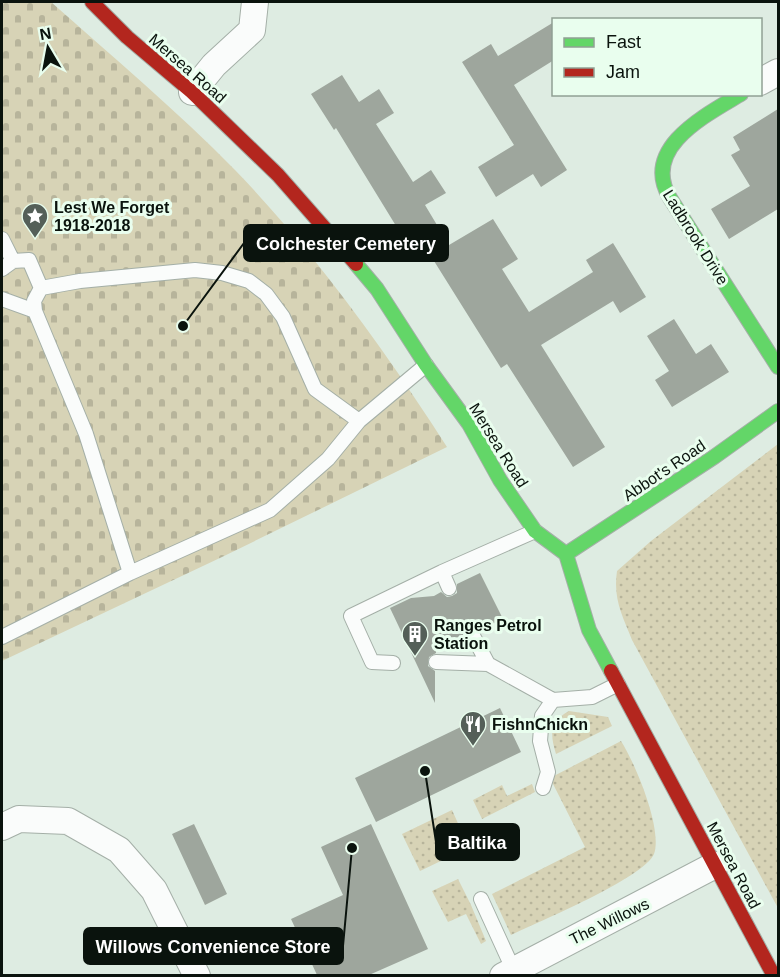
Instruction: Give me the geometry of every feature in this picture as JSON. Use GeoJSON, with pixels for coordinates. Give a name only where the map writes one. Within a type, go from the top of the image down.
{"type":"FeatureCollection","features":[{"type":"Feature","properties":{"kind":"main road","name":"Mersea Road"},"geometry":{"type":"LineString","coordinates":[[92,2],[127,37],[192,92],[307,206],[377,289],[426,365],[469,424],[500,480],[535,531],[566,554],[589,630],[774,975]]}},
{"type":"Feature","properties":{"kind":"main road","name":"Ladbrook Drive"},"geometry":{"type":"LineString","coordinates":[[738,96],[695,122],[680,136],[667,155],[662,169],[662,181],[670,198],[778,367]]}},
{"type":"Feature","properties":{"kind":"main road","name":"Abbot's Road"},"geometry":{"type":"LineString","coordinates":[[566,554],[714,457],[778,411]]}},
{"type":"Feature","properties":{"kind":"street"},"geometry":{"type":"LineString","coordinates":[[192,92],[214,65],[252,30],[255,2]]}},
{"type":"Feature","properties":{"kind":"street"},"geometry":{"type":"LineString","coordinates":[[762,81],[778,72]]}},
{"type":"Feature","properties":{"kind":"street"},"geometry":{"type":"LineString","coordinates":[[2,827],[19,819],[68,821],[118,850],[154,890],[197,975]]}},
{"type":"Feature","properties":{"kind":"street","name":"The Willows"},"geometry":{"type":"LineString","coordinates":[[508,972],[715,865]]}},
{"type":"Feature","properties":{"kind":"lane"},"geometry":{"type":"LineString","coordinates":[[2,239],[13,261]]}},
{"type":"Feature","properties":{"kind":"lane"},"geometry":{"type":"LineString","coordinates":[[2,269],[13,261],[29,260],[41,288]]}},
{"type":"Feature","properties":{"kind":"lane"},"geometry":{"type":"LineString","coordinates":[[41,288],[80,281],[195,270],[222,273],[249,281],[266,294],[283,317],[315,389],[359,421]]}},
{"type":"Feature","properties":{"kind":"lane"},"geometry":{"type":"LineString","coordinates":[[41,288],[34,301],[35,311],[86,434],[130,573]]}},
{"type":"Feature","properties":{"kind":"lane"},"geometry":{"type":"LineString","coordinates":[[2,299],[35,311]]}},
{"type":"Feature","properties":{"kind":"lane"},"geometry":{"type":"LineString","coordinates":[[2,637],[130,573],[270,510],[328,459],[359,421],[426,365]]}},
{"type":"Feature","properties":{"kind":"lane"},"geometry":{"type":"LineString","coordinates":[[393,663],[372,662],[351,616],[535,531]]}},
{"type":"Feature","properties":{"kind":"lane"},"geometry":{"type":"LineString","coordinates":[[442,573],[449,588]]}},
{"type":"Feature","properties":{"kind":"lane"},"geometry":{"type":"LineString","coordinates":[[472,634],[488,664]]}},
{"type":"Feature","properties":{"kind":"lane"},"geometry":{"type":"LineString","coordinates":[[436,662],[488,664],[553,700],[592,697],[618,684]]}},
{"type":"Feature","properties":{"kind":"lane"},"geometry":{"type":"LineString","coordinates":[[543,788],[548,772],[540,741],[542,716],[553,700]]}},
{"type":"Feature","properties":{"kind":"lane"},"geometry":{"type":"LineString","coordinates":[[481,899],[508,972]]}},
{"type":"Feature","properties":{"kind":"green space"},"geometry":{"type":"Polygon","coordinates":[[[2,2],[51,2],[168,105],[235,170],[265,202],[348,303],[399,374],[447,447],[2,661],[2,2]]]}},
{"type":"Feature","properties":{"kind":"green space"},"geometry":{"type":"Polygon","coordinates":[[[778,444],[778,908],[632,640],[619,607],[616,581],[617,571],[651,541],[778,444]]]}},
{"type":"Feature","properties":{"kind":"green space"},"geometry":{"type":"Polygon","coordinates":[[[569,711],[608,717],[612,726],[556,754],[553,729],[562,715],[569,711]]]}},
{"type":"Feature","properties":{"kind":"green space"},"geometry":{"type":"Polygon","coordinates":[[[621,741],[640,780],[651,813],[655,829],[654,854],[646,864],[611,887],[511,935],[492,894],[585,847],[550,778],[621,741]]]}},
{"type":"Feature","properties":{"kind":"green space"},"geometry":{"type":"Polygon","coordinates":[[[532,784],[535,792],[482,819],[473,800],[502,785],[507,796],[532,784]]]}},
{"type":"Feature","properties":{"kind":"green space"},"geometry":{"type":"Polygon","coordinates":[[[452,810],[461,830],[439,841],[447,858],[420,871],[402,834],[452,810]]]}},
{"type":"Feature","properties":{"kind":"green space"},"geometry":{"type":"Polygon","coordinates":[[[458,879],[486,941],[481,944],[466,914],[448,922],[432,891],[458,879]]]}},
{"type":"Feature","properties":{"kind":"building"},"geometry":{"type":"Polygon","coordinates":[[[552,23],[552,61],[514,85],[567,170],[541,187],[533,174],[496,197],[478,167],[514,145],[462,62],[491,44],[498,56],[552,23]]]}},
{"type":"Feature","properties":{"kind":"building"},"geometry":{"type":"Polygon","coordinates":[[[342,75],[359,102],[379,89],[394,113],[376,124],[413,182],[431,170],[446,193],[425,205],[449,245],[493,219],[518,259],[502,269],[529,312],[593,272],[586,260],[613,243],[646,297],[620,313],[613,301],[541,345],[605,447],[573,467],[507,364],[501,368],[424,245],[412,252],[336,128],[334,130],[311,94],[342,75]]]}},
{"type":"Feature","properties":{"kind":"building"},"geometry":{"type":"Polygon","coordinates":[[[778,109],[778,209],[729,239],[711,209],[750,186],[731,155],[740,150],[733,137],[778,109]]]}},
{"type":"Feature","properties":{"kind":"building"},"geometry":{"type":"Polygon","coordinates":[[[674,319],[696,354],[711,344],[729,372],[672,407],[655,380],[669,371],[647,336],[674,319]]]}},
{"type":"Feature","properties":{"kind":"building","name":"Ranges Petrol Station"},"geometry":{"type":"Polygon","coordinates":[[[480,573],[503,619],[480,630],[476,626],[468,626],[464,630],[464,638],[436,651],[429,657],[428,666],[435,671],[435,703],[390,608],[411,598],[434,596],[441,592],[447,597],[452,596],[457,593],[457,584],[480,573]]]}},
{"type":"Feature","properties":{"kind":"building"},"geometry":{"type":"Polygon","coordinates":[[[500,708],[521,752],[376,822],[355,778],[500,708]]]}},
{"type":"Feature","properties":{"kind":"building"},"geometry":{"type":"Polygon","coordinates":[[[194,824],[227,894],[205,905],[172,834],[194,824]]]}},
{"type":"Feature","properties":{"kind":"building"},"geometry":{"type":"Polygon","coordinates":[[[371,824],[428,949],[369,975],[317,975],[291,919],[343,895],[321,847],[371,824]]]}},
{"type":"Feature","properties":{"kind":"traffic: fast"},"geometry":{"type":"LineString","coordinates":[[738,96],[695,123],[681,135],[670,149],[664,164],[663,180],[670,198],[778,367]]}},
{"type":"Feature","properties":{"kind":"traffic: fast"},"geometry":{"type":"LineString","coordinates":[[356,264],[377,289],[426,365],[469,424],[500,480],[535,531],[566,554],[589,630],[611,671]]}},
{"type":"Feature","properties":{"kind":"traffic: fast"},"geometry":{"type":"LineString","coordinates":[[566,554],[714,457],[778,411]]}},
{"type":"Feature","properties":{"kind":"traffic: jam"},"geometry":{"type":"LineString","coordinates":[[92,2],[127,37],[192,92],[278,175],[356,264]]}},
{"type":"Feature","properties":{"kind":"traffic: jam"},"geometry":{"type":"LineString","coordinates":[[611,671],[774,976]]}},
{"type":"Feature","properties":{"kind":"place","name":"Lest We Forget 1918-2018"},"geometry":{"type":"Point","coordinates":[35,239]}},
{"type":"Feature","properties":{"kind":"place","name":"Colchester Cemetery"},"geometry":{"type":"Point","coordinates":[183,326]}},
{"type":"Feature","properties":{"kind":"place","name":"Ranges Petrol Station"},"geometry":{"type":"Point","coordinates":[415,657]}},
{"type":"Feature","properties":{"kind":"place","name":"FishnChickn"},"geometry":{"type":"Point","coordinates":[473,747]}},
{"type":"Feature","properties":{"kind":"place","name":"Baltika"},"geometry":{"type":"Point","coordinates":[425,771]}},
{"type":"Feature","properties":{"kind":"place","name":"Willows Convenience Store"},"geometry":{"type":"Point","coordinates":[352,848]}}]}
